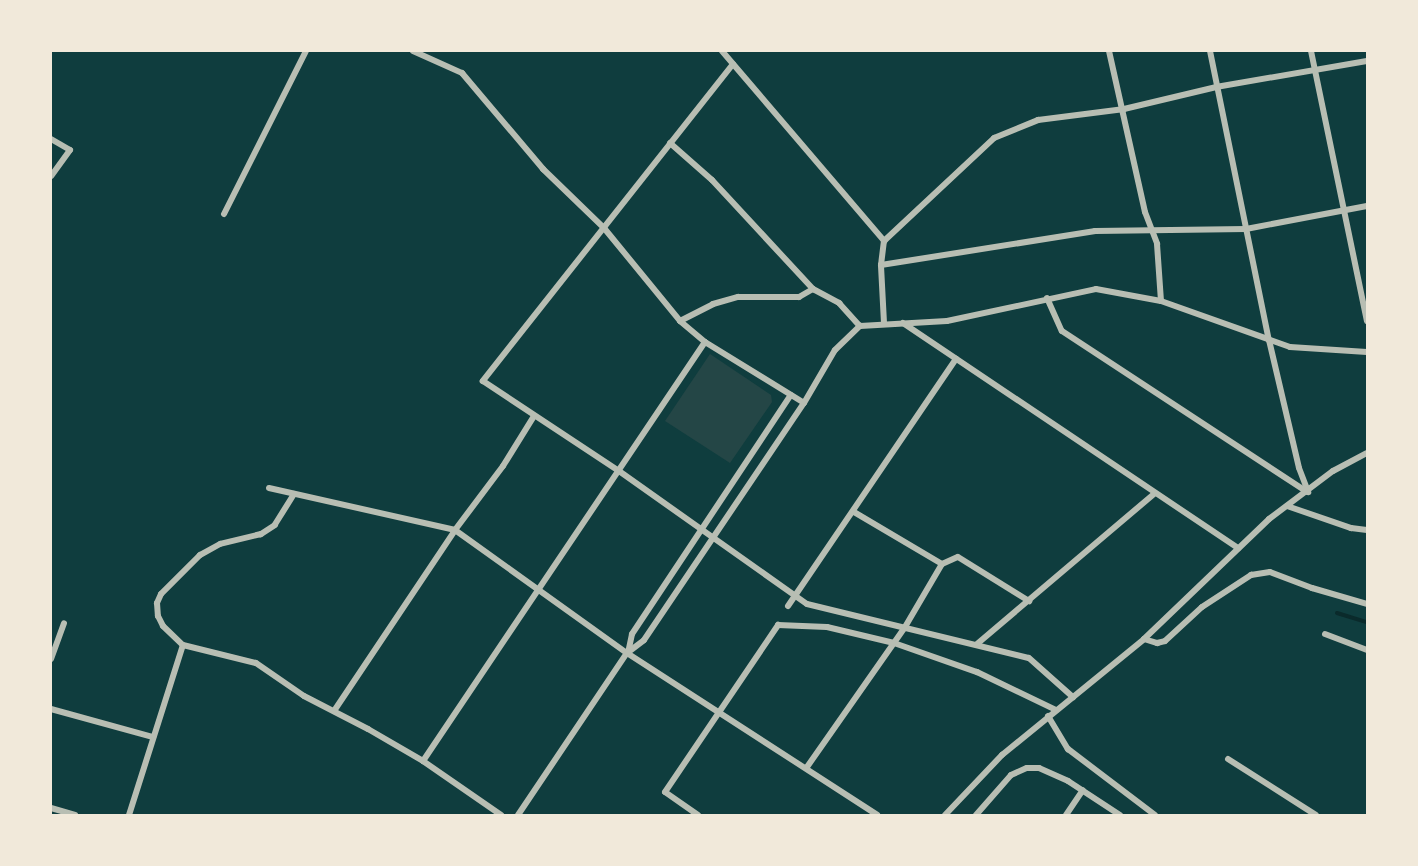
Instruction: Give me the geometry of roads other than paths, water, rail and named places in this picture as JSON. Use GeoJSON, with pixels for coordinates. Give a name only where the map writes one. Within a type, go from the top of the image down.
{"type":"FeatureCollection","features":[{"type":"Feature","properties":{"kind":"street"},"geometry":{"type":"LineString","coordinates":[[224,214],[306,51]]}},
{"type":"Feature","properties":{"kind":"street"},"geometry":{"type":"LineString","coordinates":[[413,51],[462,73],[543,169],[604,228],[681,321],[705,342],[804,404]]}},
{"type":"Feature","properties":{"kind":"street"},"geometry":{"type":"LineString","coordinates":[[722,51],[884,241]]}},
{"type":"Feature","properties":{"kind":"street"},"geometry":{"type":"LineString","coordinates":[[1109,51],[1150,229],[1157,244],[1161,302]]}},
{"type":"Feature","properties":{"kind":"street"},"geometry":{"type":"LineString","coordinates":[[1210,51],[1269,340],[1299,468],[1308,492]]}},
{"type":"Feature","properties":{"kind":"street"},"geometry":{"type":"LineString","coordinates":[[1311,51],[1367,321]]}},
{"type":"Feature","properties":{"kind":"street"},"geometry":{"type":"LineString","coordinates":[[884,323],[881,265],[884,241],[994,138],[1038,120],[1124,109],[1216,87],[1367,61]]}},
{"type":"Feature","properties":{"kind":"street"},"geometry":{"type":"LineString","coordinates":[[733,64],[483,381],[619,471],[807,604],[1029,658],[1071,698]]}},
{"type":"Feature","properties":{"kind":"street"},"geometry":{"type":"LineString","coordinates":[[51,139],[70,150],[51,176]]}},
{"type":"Feature","properties":{"kind":"street"},"geometry":{"type":"LineString","coordinates":[[670,143],[712,180],[813,288],[839,303],[860,326]]}},
{"type":"Feature","properties":{"kind":"street"},"geometry":{"type":"LineString","coordinates":[[881,265],[1095,231],[1246,229],[1367,206]]}},
{"type":"Feature","properties":{"kind":"street"},"geometry":{"type":"LineString","coordinates":[[681,321],[713,304],[738,297],[799,297],[813,288]]}},
{"type":"Feature","properties":{"kind":"street"},"geometry":{"type":"LineString","coordinates":[[518,815],[627,653],[644,640],[804,404],[835,350],[860,326],[947,321],[1047,298],[1096,290],[1161,302],[1290,347],[1367,352]]}},
{"type":"Feature","properties":{"kind":"street"},"geometry":{"type":"LineString","coordinates":[[1047,298],[1062,331],[1308,492]]}},
{"type":"Feature","properties":{"kind":"street"},"geometry":{"type":"LineString","coordinates":[[903,323],[1154,494],[1238,548]]}},
{"type":"Feature","properties":{"kind":"street"},"geometry":{"type":"LineString","coordinates":[[423,761],[705,342]]}},
{"type":"Feature","properties":{"kind":"street"},"geometry":{"type":"LineString","coordinates":[[788,606],[956,359]]}},
{"type":"Feature","properties":{"kind":"street"},"geometry":{"type":"LineString","coordinates":[[627,653],[632,634],[791,395]]}},
{"type":"Feature","properties":{"kind":"street"},"geometry":{"type":"LineString","coordinates":[[334,711],[455,530],[503,466],[534,416]]}},
{"type":"Feature","properties":{"kind":"street"},"geometry":{"type":"LineString","coordinates":[[945,815],[1002,755],[1144,639],[1238,548],[1333,471],[1367,453]]}},
{"type":"Feature","properties":{"kind":"street"},"geometry":{"type":"LineString","coordinates":[[269,488],[455,530],[538,587],[627,653],[718,713],[807,767],[877,815]]}},
{"type":"Feature","properties":{"kind":"street"},"geometry":{"type":"LineString","coordinates":[[294,494],[275,525],[261,534],[220,544],[200,555],[160,594],[157,603],[158,616],[163,626],[183,645],[255,663],[304,696],[423,761],[501,815]]}},
{"type":"Feature","properties":{"kind":"street"},"geometry":{"type":"LineString","coordinates":[[977,644],[1154,494]]}},
{"type":"Feature","properties":{"kind":"street"},"geometry":{"type":"LineString","coordinates":[[1287,506],[1350,528],[1367,530]]}},
{"type":"Feature","properties":{"kind":"street"},"geometry":{"type":"LineString","coordinates":[[854,512],[942,564]]}},
{"type":"Feature","properties":{"kind":"street"},"geometry":{"type":"LineString","coordinates":[[807,767],[905,626],[942,564],[958,557],[1029,601]]}},
{"type":"Feature","properties":{"kind":"street"},"geometry":{"type":"LineString","coordinates":[[1144,639],[1157,643],[1165,641],[1202,607],[1251,575],[1270,572],[1312,588],[1367,604]]}},
{"type":"Feature","properties":{"kind":"street"},"geometry":{"type":"LineString","coordinates":[[51,659],[64,623]]}},
{"type":"Feature","properties":{"kind":"street"},"geometry":{"type":"LineString","coordinates":[[698,815],[665,792],[778,625],[827,627],[894,641],[977,672],[1056,710]]}},
{"type":"Feature","properties":{"kind":"street"},"geometry":{"type":"LineString","coordinates":[[1325,634],[1367,650]]}},
{"type":"Feature","properties":{"kind":"street"},"geometry":{"type":"LineString","coordinates":[[129,815],[183,645]]}},
{"type":"Feature","properties":{"kind":"street"},"geometry":{"type":"LineString","coordinates":[[51,709],[153,737]]}},
{"type":"Feature","properties":{"kind":"street"},"geometry":{"type":"LineString","coordinates":[[1048,716],[1068,749],[1155,815]]}},
{"type":"Feature","properties":{"kind":"street"},"geometry":{"type":"LineString","coordinates":[[1228,759],[1316,815]]}},
{"type":"Feature","properties":{"kind":"street"},"geometry":{"type":"LineString","coordinates":[[976,815],[1011,775],[1027,768],[1048,772],[1083,790],[1120,815]]}},
{"type":"Feature","properties":{"kind":"street"},"geometry":{"type":"LineString","coordinates":[[1066,815],[1083,790]]}},
{"type":"Feature","properties":{"kind":"street"},"geometry":{"type":"LineString","coordinates":[[51,808],[75,815]]}},
{"type":"Feature","properties":{"kind":"waterway"},"geometry":{"type":"LineString","coordinates":[[1337,613],[1367,622]]}}]}
